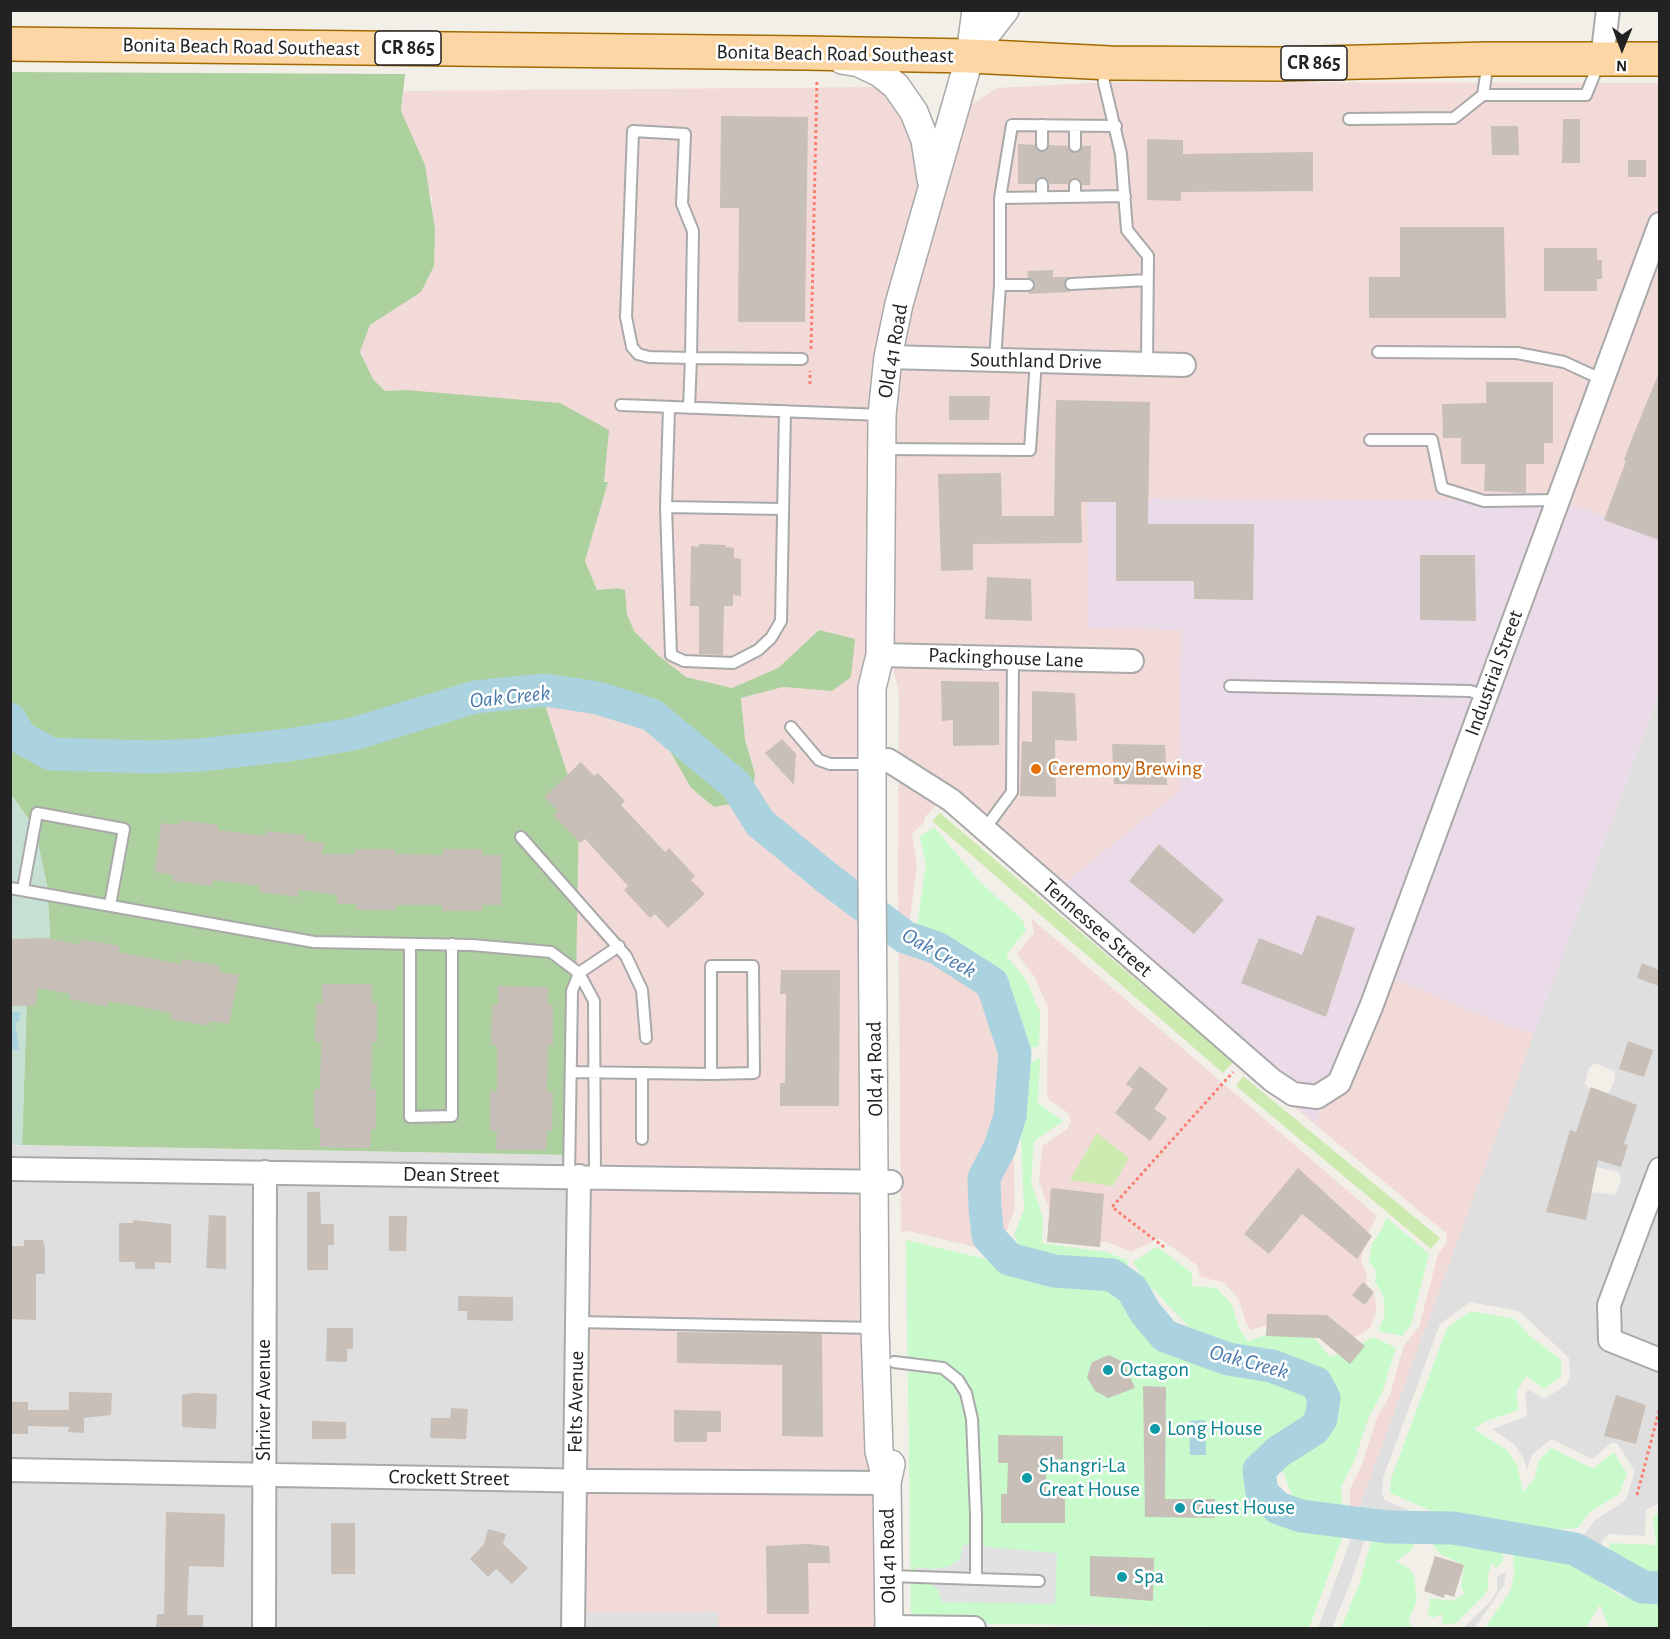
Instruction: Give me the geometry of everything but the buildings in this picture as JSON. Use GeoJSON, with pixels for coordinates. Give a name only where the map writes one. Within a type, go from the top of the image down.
{"type":"FeatureCollection","features":[{"type":"Feature","properties":{"kind":"main road","name":"Bonita Beach Road Southeast"},"geometry":{"type":"LineString","coordinates":[[10,44],[811,66],[970,56],[1102,63],[1280,64],[1488,58],[1659,59]]}},
{"type":"Feature","properties":{"kind":"street","name":"Old 41 Road"},"geometry":{"type":"LineString","coordinates":[[889,1628],[887,1483],[894,1449],[894,1362],[883,1182],[880,762],[872,688],[879,655],[882,415],[888,357],[899,304],[970,56],[976,10]]}},
{"type":"Feature","properties":{"kind":"street","name":"Old 41 Road"},"geometry":{"type":"LineString","coordinates":[[970,56],[1005,10]]}},
{"type":"Feature","properties":{"kind":"street"},"geometry":{"type":"LineString","coordinates":[[1602,59],[1608,10]]}},
{"type":"Feature","properties":{"kind":"street"},"geometry":{"type":"LineString","coordinates":[[811,66],[859,63],[880,73],[896,86],[914,112],[925,140],[932,189]]}},
{"type":"Feature","properties":{"kind":"street","name":"Industrial Street"},"geometry":{"type":"LineString","coordinates":[[1304,1095],[1317,1097],[1339,1083],[1371,1007],[1659,224]]}},
{"type":"Feature","properties":{"kind":"street","name":"Southland Drive"},"geometry":{"type":"LineString","coordinates":[[888,357],[1184,365]]}},
{"type":"Feature","properties":{"kind":"street","name":"Packinghouse Lane"},"geometry":{"type":"LineString","coordinates":[[879,655],[1013,656],[1132,661]]}},
{"type":"Feature","properties":{"kind":"street","name":"Tennessee Street"},"geometry":{"type":"LineString","coordinates":[[880,762],[951,800],[1246,1057],[1293,1094],[1304,1095]]}},
{"type":"Feature","properties":{"kind":"street","name":"Dean Street"},"geometry":{"type":"LineString","coordinates":[[10,1169],[883,1182]]}},
{"type":"Feature","properties":{"kind":"street"},"geometry":{"type":"LineString","coordinates":[[1659,1169],[1609,1305],[1610,1340],[1659,1360]]}},
{"type":"Feature","properties":{"kind":"street","name":"Shriver Avenue"},"geometry":{"type":"LineString","coordinates":[[264,1629],[265,1172]]}},
{"type":"Feature","properties":{"kind":"street","name":"Felts Avenue"},"geometry":{"type":"LineString","coordinates":[[573,1629],[581,1176]]}},
{"type":"Feature","properties":{"kind":"street","name":"Old 41 Road"},"geometry":{"type":"LineString","coordinates":[[883,1182],[875,1328],[879,1451],[887,1483]]}},
{"type":"Feature","properties":{"kind":"street","name":"Crockett Street"},"geometry":{"type":"LineString","coordinates":[[10,1470],[887,1483]]}},
{"type":"Feature","properties":{"kind":"street"},"geometry":{"type":"LineString","coordinates":[[889,1628],[974,1629]]}},
{"type":"Feature","properties":{"kind":"lane"},"geometry":{"type":"LineString","coordinates":[[1483,95],[1488,58]]}},
{"type":"Feature","properties":{"kind":"lane"},"geometry":{"type":"LineString","coordinates":[[1349,119],[1454,118],[1483,95],[1586,95],[1602,59]]}},
{"type":"Feature","properties":{"kind":"lane"},"geometry":{"type":"LineString","coordinates":[[1102,63],[1104,83],[1116,126],[1127,230],[1148,256],[1147,364]]}},
{"type":"Feature","properties":{"kind":"lane"},"geometry":{"type":"LineString","coordinates":[[995,360],[1000,285],[1000,198],[1012,125],[1116,126]]}},
{"type":"Feature","properties":{"kind":"lane"},"geometry":{"type":"LineString","coordinates":[[1042,125],[1042,145]]}},
{"type":"Feature","properties":{"kind":"lane"},"geometry":{"type":"LineString","coordinates":[[1075,126],[1075,146]]}},
{"type":"Feature","properties":{"kind":"lane"},"geometry":{"type":"LineString","coordinates":[[689,408],[691,358],[693,231],[682,204],[685,134],[633,131],[626,317],[632,347],[638,354],[649,357],[691,358],[802,359]]}},
{"type":"Feature","properties":{"kind":"lane"},"geometry":{"type":"LineString","coordinates":[[1042,184],[1042,197]]}},
{"type":"Feature","properties":{"kind":"lane"},"geometry":{"type":"LineString","coordinates":[[1075,184],[1075,197]]}},
{"type":"Feature","properties":{"kind":"lane"},"geometry":{"type":"LineString","coordinates":[[1000,198],[1125,196]]}},
{"type":"Feature","properties":{"kind":"lane"},"geometry":{"type":"LineString","coordinates":[[1071,284],[1148,280]]}},
{"type":"Feature","properties":{"kind":"lane"},"geometry":{"type":"LineString","coordinates":[[1000,285],[1028,285]]}},
{"type":"Feature","properties":{"kind":"lane"},"geometry":{"type":"LineString","coordinates":[[1378,352],[1517,353],[1564,362],[1601,379]]}},
{"type":"Feature","properties":{"kind":"lane"},"geometry":{"type":"LineString","coordinates":[[881,449],[1030,450],[1036,360]]}},
{"type":"Feature","properties":{"kind":"lane"},"geometry":{"type":"LineString","coordinates":[[621,405],[882,415]]}},
{"type":"Feature","properties":{"kind":"lane"},"geometry":{"type":"LineString","coordinates":[[669,407],[666,507],[670,655],[684,661],[733,663],[758,650],[771,638],[781,621],[785,411]]}},
{"type":"Feature","properties":{"kind":"lane"},"geometry":{"type":"LineString","coordinates":[[1370,440],[1432,440],[1442,488],[1473,498],[1484,501],[1558,500]]}},
{"type":"Feature","properties":{"kind":"lane"},"geometry":{"type":"LineString","coordinates":[[666,507],[782,509]]}},
{"type":"Feature","properties":{"kind":"lane"},"geometry":{"type":"LineString","coordinates":[[984,830],[1012,792],[1013,656]]}},
{"type":"Feature","properties":{"kind":"lane"},"geometry":{"type":"LineString","coordinates":[[1230,686],[1470,691],[1486,696]]}},
{"type":"Feature","properties":{"kind":"lane"},"geometry":{"type":"LineString","coordinates":[[791,727],[819,760],[830,764],[880,762]]}},
{"type":"Feature","properties":{"kind":"lane"},"geometry":{"type":"LineString","coordinates":[[23,889],[37,813],[124,829],[110,905]]}},
{"type":"Feature","properties":{"kind":"lane"},"geometry":{"type":"LineString","coordinates":[[522,837],[619,946],[642,990],[646,1038]]}},
{"type":"Feature","properties":{"kind":"lane"},"geometry":{"type":"LineString","coordinates":[[10,888],[314,942],[452,945],[551,952],[579,973],[589,987],[594,1000],[594,1073],[581,1176]]}},
{"type":"Feature","properties":{"kind":"lane"},"geometry":{"type":"LineString","coordinates":[[410,944],[410,1117],[452,1116],[452,945]]}},
{"type":"Feature","properties":{"kind":"lane"},"geometry":{"type":"LineString","coordinates":[[581,1176],[571,1072],[572,991],[579,973],[619,946]]}},
{"type":"Feature","properties":{"kind":"lane"},"geometry":{"type":"LineString","coordinates":[[571,1072],[711,1074],[754,1073],[753,966],[711,966],[711,1074]]}},
{"type":"Feature","properties":{"kind":"lane"},"geometry":{"type":"LineString","coordinates":[[642,1073],[642,1139]]}},
{"type":"Feature","properties":{"kind":"lane"},"geometry":{"type":"LineString","coordinates":[[577,1322],[875,1328]]}},
{"type":"Feature","properties":{"kind":"lane"},"geometry":{"type":"LineString","coordinates":[[894,1362],[942,1368],[958,1380],[966,1393],[972,1419],[976,1579]]}},
{"type":"Feature","properties":{"kind":"lane"},"geometry":{"type":"LineString","coordinates":[[888,1576],[1039,1581]]}},
{"type":"Feature","properties":{"kind":"path"},"geometry":{"type":"LineString","coordinates":[[810,384],[811,66]]}},
{"type":"Feature","properties":{"kind":"path"},"geometry":{"type":"LineString","coordinates":[[1164,1247],[1112,1207],[1246,1057]]}},
{"type":"Feature","properties":{"kind":"path"},"geometry":{"type":"LineString","coordinates":[[1636,1495],[1659,1407]]}},
{"type":"Feature","properties":{"kind":"shaded area"},"geometry":{"type":"Polygon","coordinates":[[[1111,82],[1659,83],[1659,541],[1656,536],[1562,501],[1181,629],[1179,786],[1184,788],[1058,889],[1315,1123],[1383,974],[1505,1025],[1534,1034],[1354,1521],[1350,1516],[1350,1489],[1362,1465],[1376,1420],[1390,1395],[1404,1345],[1419,1327],[1438,1254],[1447,1242],[1446,1233],[1248,1069],[1239,1068],[1241,1063],[940,804],[934,807],[925,817],[924,823],[912,833],[917,865],[908,934],[912,941],[981,977],[995,1002],[1012,1047],[1023,1057],[1015,1067],[1013,1138],[1015,1208],[1006,1233],[1013,1256],[908,1231],[901,1232],[899,693],[890,655],[890,498],[898,359],[966,105],[971,105],[997,88],[1111,82]]]}},
{"type":"Feature","properties":{"kind":"shaded area"},"geometry":{"type":"Polygon","coordinates":[[[880,87],[895,101],[915,143],[922,188],[890,301],[877,1483],[879,1628],[718,1628],[718,1612],[560,1613],[579,809],[546,708],[576,696],[625,704],[654,723],[691,788],[714,807],[751,800],[755,774],[745,739],[741,698],[783,687],[832,691],[819,630],[778,668],[732,688],[686,677],[659,656],[634,631],[627,614],[624,590],[618,588],[597,590],[585,561],[608,482],[406,390],[385,391],[373,379],[360,352],[370,325],[394,309],[434,266],[432,199],[401,111],[404,91],[880,87]]]}},
{"type":"Feature","properties":{"kind":"shaded area"},"geometry":{"type":"Polygon","coordinates":[[[1087,498],[1562,501],[1657,536],[1659,541],[1659,693],[1534,1034],[1505,1025],[1383,974],[1315,1123],[1057,889],[1183,788],[1179,786],[1181,630],[1088,628],[1087,498]]]}},
{"type":"Feature","properties":{"kind":"shaded area"},"geometry":{"type":"Polygon","coordinates":[[[1659,693],[1659,1503],[1646,1510],[1645,1536],[1609,1534],[1602,1541],[1601,1556],[1622,1578],[1636,1584],[1625,1588],[1560,1548],[1521,1535],[1511,1543],[1497,1531],[1546,1539],[1583,1536],[1595,1520],[1626,1500],[1635,1471],[1617,1443],[1611,1443],[1592,1459],[1551,1439],[1532,1455],[1527,1471],[1524,1459],[1514,1444],[1492,1429],[1525,1417],[1527,1412],[1525,1394],[1528,1389],[1544,1399],[1566,1385],[1570,1377],[1569,1358],[1519,1311],[1470,1302],[1440,1324],[1383,1478],[1382,1495],[1385,1500],[1441,1525],[1432,1524],[1423,1529],[1414,1524],[1366,1535],[1352,1579],[1332,1628],[1318,1628],[1355,1528],[1354,1521],[1659,693]],[[1595,1063],[1589,1068],[1585,1083],[1588,1088],[1602,1093],[1609,1092],[1615,1080],[1614,1071],[1595,1063]],[[1592,1166],[1591,1192],[1615,1195],[1621,1180],[1619,1172],[1592,1166]]]}},
{"type":"Feature","properties":{"kind":"shaded area"},"geometry":{"type":"Polygon","coordinates":[[[1031,918],[1377,1216],[1364,1242],[1361,1261],[1367,1274],[1367,1285],[1375,1298],[1376,1312],[1370,1328],[1344,1344],[1318,1328],[1275,1323],[1251,1330],[1246,1323],[1238,1298],[1223,1282],[1200,1277],[1197,1265],[1159,1238],[1131,1252],[1107,1242],[1071,1239],[1051,1215],[1039,1181],[1042,1146],[1067,1129],[1071,1122],[1068,1113],[1047,1098],[1048,1008],[1034,976],[1017,954],[1034,933],[1031,918]]]}},
{"type":"Feature","properties":{"kind":"shaded area"},"geometry":{"type":"Polygon","coordinates":[[[10,1145],[573,1155],[560,1613],[718,1612],[718,1628],[11,1628],[10,1145]]]}},
{"type":"Feature","properties":{"kind":"shaded area"},"geometry":{"type":"Polygon","coordinates":[[[963,1545],[1057,1553],[1055,1604],[942,1602],[939,1592],[931,1583],[915,1584],[915,1567],[936,1569],[950,1566],[960,1559],[963,1545]]]}},
{"type":"Feature","properties":{"kind":"shaded area"},"geometry":{"type":"Polygon","coordinates":[[[1506,1571],[1504,1585],[1475,1628],[1463,1628],[1491,1601],[1497,1591],[1497,1577],[1506,1571]]]}},
{"type":"Feature","properties":{"kind":"green space"},"geometry":{"type":"Polygon","coordinates":[[[10,72],[405,74],[401,111],[425,165],[435,229],[434,266],[421,292],[370,325],[360,352],[373,379],[385,391],[406,390],[560,403],[609,430],[604,482],[608,482],[585,561],[597,590],[618,588],[625,590],[627,614],[634,631],[659,656],[686,677],[732,688],[778,668],[819,630],[855,639],[851,677],[832,691],[783,687],[741,698],[745,739],[755,774],[752,800],[714,807],[691,788],[654,723],[625,704],[576,696],[546,708],[579,809],[573,1155],[22,1145],[27,991],[50,935],[47,886],[36,836],[39,834],[10,793],[10,72]]]}},
{"type":"Feature","properties":{"kind":"green space"},"geometry":{"type":"Polygon","coordinates":[[[10,793],[39,834],[37,837],[47,886],[50,935],[27,991],[22,1145],[10,1145],[10,793]]]}},
{"type":"Feature","properties":{"kind":"green space"},"geometry":{"type":"Polygon","coordinates":[[[940,813],[1233,1062],[1223,1073],[932,821],[940,813]]]}},
{"type":"Feature","properties":{"kind":"green space"},"geometry":{"type":"Polygon","coordinates":[[[934,827],[982,884],[1022,919],[1026,930],[1006,955],[1026,980],[1040,1012],[1039,1046],[1028,1049],[1020,1043],[1003,997],[987,970],[916,932],[926,864],[920,837],[934,827]]]}},
{"type":"Feature","properties":{"kind":"green space"},"geometry":{"type":"Polygon","coordinates":[[[1040,1057],[1038,1103],[1063,1121],[1034,1141],[1031,1182],[1043,1218],[1042,1243],[1106,1252],[1127,1260],[1129,1270],[1078,1267],[1022,1253],[1014,1235],[1024,1210],[1021,1138],[1024,1067],[1040,1057]]]}},
{"type":"Feature","properties":{"kind":"green space"},"geometry":{"type":"Polygon","coordinates":[[[1243,1076],[1440,1238],[1431,1249],[1236,1086],[1243,1076]]]}},
{"type":"Feature","properties":{"kind":"green space"},"geometry":{"type":"Polygon","coordinates":[[[1097,1133],[1129,1158],[1113,1186],[1070,1180],[1097,1133]]]}},
{"type":"Feature","properties":{"kind":"green space"},"geometry":{"type":"Polygon","coordinates":[[[1386,1217],[1429,1254],[1411,1325],[1402,1336],[1378,1331],[1385,1314],[1383,1295],[1375,1282],[1376,1271],[1369,1261],[1372,1244],[1382,1229],[1386,1217]]]}},
{"type":"Feature","properties":{"kind":"green space"},"geometry":{"type":"Polygon","coordinates":[[[906,1240],[1057,1276],[1109,1278],[1131,1301],[1163,1344],[1231,1368],[1273,1372],[1314,1387],[1318,1401],[1317,1416],[1311,1424],[1276,1446],[1255,1467],[1258,1497],[1275,1512],[1302,1521],[1347,1525],[1309,1628],[926,1623],[911,1613],[906,1240]]]}},
{"type":"Feature","properties":{"kind":"green space"},"geometry":{"type":"Polygon","coordinates":[[[1157,1247],[1192,1273],[1192,1286],[1217,1288],[1232,1305],[1239,1328],[1248,1341],[1274,1332],[1311,1334],[1330,1357],[1347,1352],[1373,1337],[1396,1348],[1382,1393],[1369,1416],[1354,1462],[1341,1487],[1343,1513],[1319,1511],[1295,1503],[1282,1469],[1286,1455],[1306,1444],[1324,1430],[1329,1390],[1308,1374],[1281,1362],[1233,1360],[1208,1338],[1195,1333],[1144,1280],[1133,1262],[1157,1247]]]}},
{"type":"Feature","properties":{"kind":"green space"},"geometry":{"type":"Polygon","coordinates":[[[1471,1311],[1515,1319],[1530,1336],[1561,1360],[1561,1377],[1544,1389],[1526,1376],[1516,1392],[1519,1410],[1486,1421],[1474,1429],[1507,1450],[1517,1465],[1523,1492],[1534,1480],[1539,1460],[1551,1448],[1593,1469],[1614,1452],[1627,1474],[1619,1494],[1589,1513],[1578,1528],[1548,1530],[1490,1520],[1453,1520],[1390,1493],[1391,1479],[1447,1328],[1471,1311]]]}},
{"type":"Feature","properties":{"kind":"green space"},"geometry":{"type":"Polygon","coordinates":[[[1659,1513],[1660,1584],[1628,1571],[1609,1554],[1610,1543],[1656,1545],[1653,1516],[1659,1513]]]}},
{"type":"Feature","properties":{"kind":"green space"},"geometry":{"type":"Polygon","coordinates":[[[1415,1533],[1413,1549],[1396,1561],[1409,1568],[1414,1576],[1417,1601],[1409,1618],[1411,1628],[1341,1628],[1360,1582],[1371,1541],[1415,1533]]]}},
{"type":"Feature","properties":{"kind":"green space"},"geometry":{"type":"Polygon","coordinates":[[[1433,1534],[1446,1536],[1452,1540],[1463,1538],[1476,1542],[1480,1548],[1493,1539],[1503,1545],[1503,1562],[1496,1568],[1492,1562],[1488,1574],[1488,1589],[1456,1623],[1442,1625],[1443,1614],[1432,1618],[1428,1615],[1430,1598],[1452,1601],[1465,1594],[1461,1588],[1464,1565],[1440,1554],[1427,1537],[1433,1534]]]}},
{"type":"Feature","properties":{"kind":"green space"},"geometry":{"type":"Polygon","coordinates":[[[1521,1545],[1572,1564],[1624,1598],[1637,1594],[1659,1593],[1659,1628],[1609,1628],[1600,1604],[1586,1628],[1485,1628],[1511,1590],[1514,1574],[1513,1554],[1521,1545]]]}},
{"type":"Feature","properties":{"kind":"water"},"geometry":{"type":"Polygon","coordinates":[[[11,1012],[20,1012],[19,1022],[15,1022],[19,1050],[11,1050],[11,1012]]]}},
{"type":"Feature","properties":{"kind":"water"},"geometry":{"type":"Polygon","coordinates":[[[1205,1420],[1206,1455],[1190,1455],[1189,1421],[1205,1420]]]}},
{"type":"Feature","properties":{"kind":"waterway","name":"Oak Creek"},"geometry":{"type":"LineString","coordinates":[[10,719],[20,737],[51,754],[152,757],[200,755],[289,745],[353,734],[475,697],[545,690],[598,698],[652,715],[736,785],[760,823],[826,877],[905,937],[937,948],[992,983],[1015,1053],[1010,1116],[1000,1147],[984,1178],[985,1209],[988,1236],[1009,1259],[1054,1271],[1112,1275],[1132,1289],[1145,1312],[1165,1336],[1228,1359],[1272,1366],[1316,1383],[1324,1398],[1321,1419],[1314,1429],[1278,1452],[1259,1470],[1262,1493],[1278,1508],[1301,1516],[1388,1527],[1453,1528],[1575,1549],[1643,1587],[1660,1588]]}},
{"type":"Feature","properties":{"kind":"place","name":"Ceremony Brewing"},"geometry":{"type":"Point","coordinates":[1036,769]}},
{"type":"Feature","properties":{"kind":"place","name":"Octagon"},"geometry":{"type":"Point","coordinates":[1108,1370]}},
{"type":"Feature","properties":{"kind":"place","name":"Long House"},"geometry":{"type":"Point","coordinates":[1155,1429]}},
{"type":"Feature","properties":{"kind":"place","name":"Shangri-La Great House"},"geometry":{"type":"Point","coordinates":[1027,1478]}},
{"type":"Feature","properties":{"kind":"place","name":"Guest House"},"geometry":{"type":"Point","coordinates":[1180,1508]}},
{"type":"Feature","properties":{"kind":"place","name":"Spa"},"geometry":{"type":"Point","coordinates":[1122,1577]}}]}
